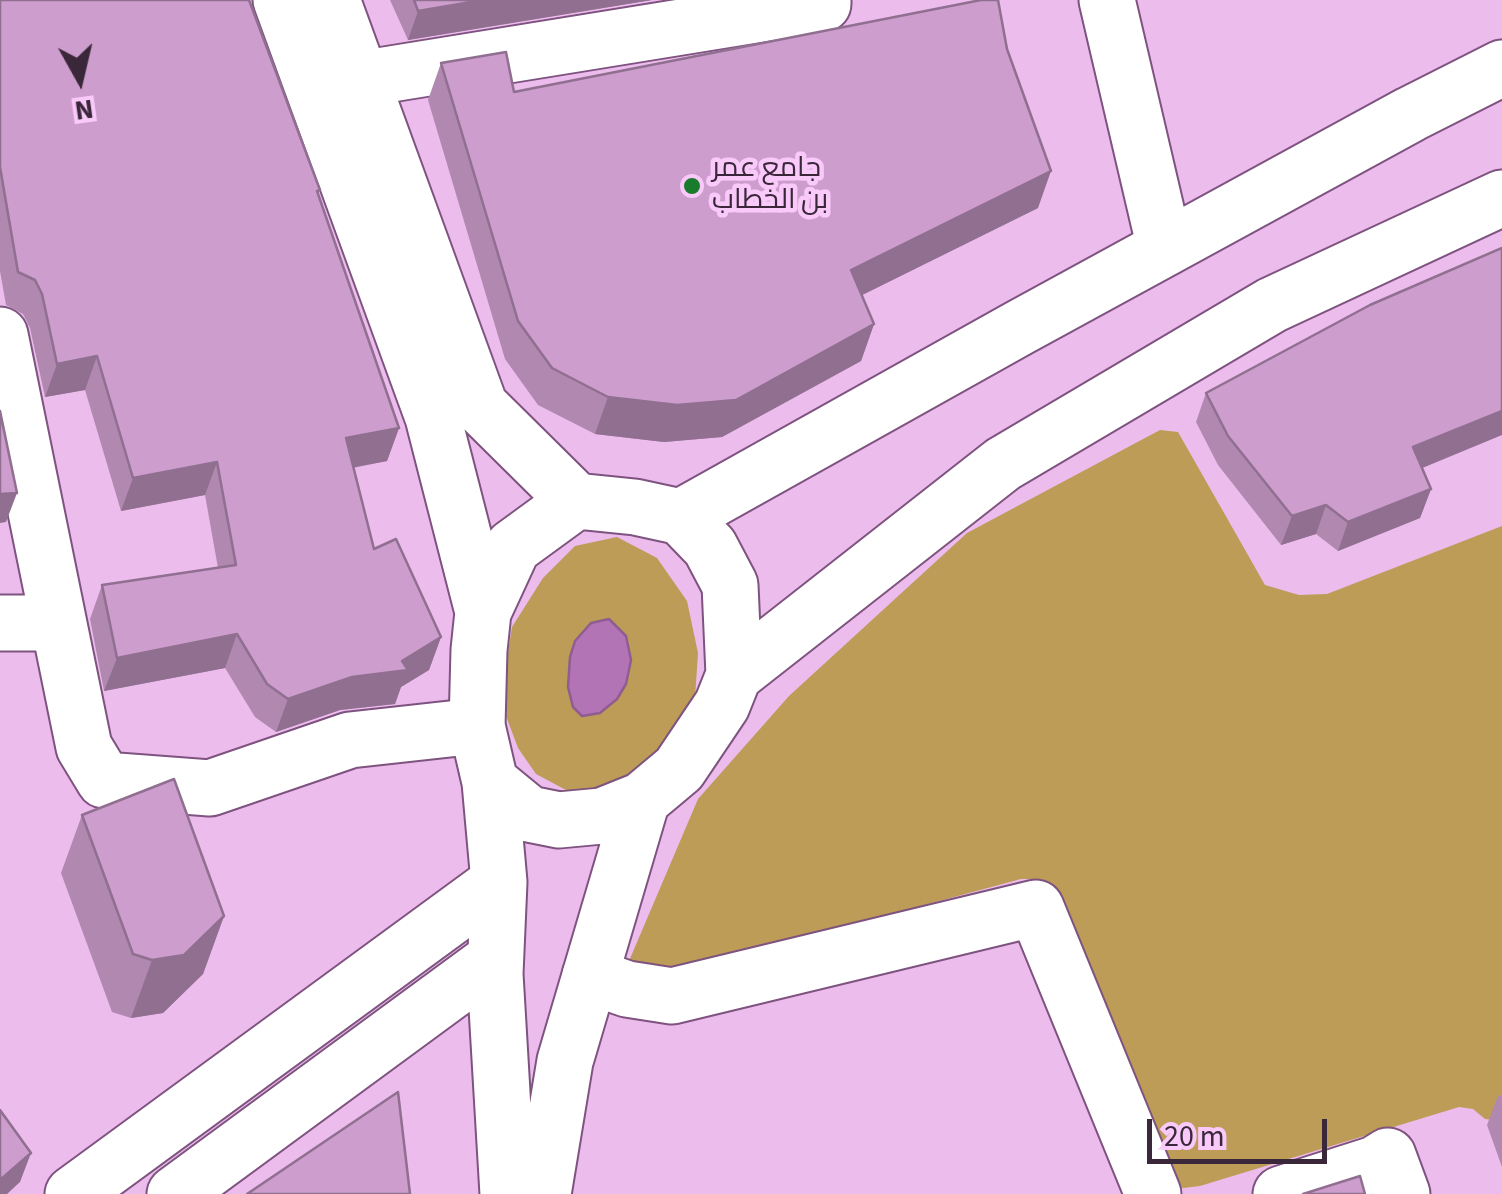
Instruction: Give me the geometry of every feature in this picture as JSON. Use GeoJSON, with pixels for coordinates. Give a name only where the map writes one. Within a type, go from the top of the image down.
{"type":"FeatureCollection","features":[{"type":"Feature","properties":{"kind":"main road"},"geometry":{"type":"LineString","coordinates":[[281,0],[433,417],[483,612],[477,726],[490,782],[498,882],[495,958],[508,1194]]}},
{"type":"Feature","properties":{"kind":"main road"},"geometry":{"type":"LineString","coordinates":[[332,0],[480,406],[576,501],[681,516],[710,547],[730,585],[734,675],[722,705],[679,769],[642,800],[602,816],[559,820],[530,814],[490,782]]}},
{"type":"Feature","properties":{"kind":"main road"},"geometry":{"type":"LineString","coordinates":[[360,78],[824,4],[823,0]]}},
{"type":"Feature","properties":{"kind":"main road"},"geometry":{"type":"LineString","coordinates":[[1107,0],[1164,248]]}},
{"type":"Feature","properties":{"kind":"main road"},"geometry":{"type":"LineString","coordinates":[[681,516],[1164,248],[1502,68]]}},
{"type":"Feature","properties":{"kind":"main road"},"geometry":{"type":"LineString","coordinates":[[734,675],[1003,464],[1272,305],[1502,198]]}},
{"type":"Feature","properties":{"kind":"main road"},"geometry":{"type":"LineString","coordinates":[[0,336],[84,747],[104,780],[210,788],[350,740],[477,726]]}},
{"type":"Feature","properties":{"kind":"main road"},"geometry":{"type":"LineString","coordinates":[[483,612],[513,547],[576,501]]}},
{"type":"Feature","properties":{"kind":"main road"},"geometry":{"type":"LineString","coordinates":[[0,624],[58,623]]}},
{"type":"Feature","properties":{"kind":"main road"},"geometry":{"type":"LineString","coordinates":[[544,1194],[565,1061],[642,800]]}},
{"type":"Feature","properties":{"kind":"main road"},"geometry":{"type":"LineString","coordinates":[[73,1194],[498,882]]}},
{"type":"Feature","properties":{"kind":"main road"},"geometry":{"type":"LineString","coordinates":[[590,976],[627,989],[672,996],[1036,908],[1154,1194]]}},
{"type":"Feature","properties":{"kind":"main road"},"geometry":{"type":"LineString","coordinates":[[175,1194],[495,958]]}},
{"type":"Feature","properties":{"kind":"main road"},"geometry":{"type":"LineString","coordinates":[[1281,1194],[1375,1164],[1388,1156],[1402,1194]]}},
{"type":"Feature","properties":{"kind":"shaded area"},"geometry":{"type":"Polygon","coordinates":[[[1160,430],[1178,432],[1265,585],[1299,595],[1327,594],[1502,526],[1502,1121],[1485,1119],[1473,1109],[1459,1107],[1183,1188],[1170,1181],[1052,890],[1042,879],[1021,879],[653,978],[629,961],[698,799],[789,696],[967,533],[1160,430]]]}},
{"type":"Feature","properties":{"kind":"shaded area"},"geometry":{"type":"Polygon","coordinates":[[[617,537],[657,558],[687,601],[698,653],[695,698],[677,739],[625,779],[592,791],[566,790],[536,774],[518,748],[506,716],[504,678],[512,627],[543,578],[575,546],[617,537]]]}},
{"type":"Feature","properties":{"kind":"shaded area"},"geometry":{"type":"Polygon","coordinates":[[[609,619],[626,636],[631,660],[626,684],[617,699],[600,713],[582,716],[573,707],[568,687],[570,657],[575,641],[591,623],[609,619]]]}},
{"type":"Feature","properties":{"kind":"building"},"geometry":{"type":"Polygon","coordinates":[[[0,0],[249,0],[320,190],[317,191],[399,428],[346,438],[374,549],[396,539],[441,637],[402,661],[408,670],[352,677],[288,699],[267,684],[237,634],[117,658],[102,585],[236,565],[217,462],[133,478],[97,356],[57,364],[42,294],[35,280],[18,272],[0,167],[0,0]]]}},
{"type":"Feature","properties":{"kind":"building"},"geometry":{"type":"Polygon","coordinates":[[[414,0],[483,0],[418,11],[414,0]]]}},
{"type":"Feature","properties":{"kind":"building"},"geometry":{"type":"Polygon","coordinates":[[[981,0],[998,0],[1007,49],[1051,171],[851,270],[874,324],[736,400],[677,405],[608,397],[552,368],[518,321],[441,63],[506,52],[514,92],[981,0]]]}},
{"type":"Feature","properties":{"kind":"building"},"geometry":{"type":"Polygon","coordinates":[[[1502,248],[1502,411],[1413,447],[1431,489],[1348,522],[1326,505],[1292,516],[1228,436],[1206,393],[1370,305],[1502,248]]]}},
{"type":"Feature","properties":{"kind":"building"},"geometry":{"type":"Polygon","coordinates":[[[0,411],[17,493],[0,494],[0,411]]]}},
{"type":"Feature","properties":{"kind":"building"},"geometry":{"type":"Polygon","coordinates":[[[174,779],[224,916],[184,955],[152,960],[133,954],[82,815],[174,779]]]}},
{"type":"Feature","properties":{"kind":"building"},"geometry":{"type":"Polygon","coordinates":[[[398,1092],[410,1194],[247,1194],[398,1092]]]}},
{"type":"Feature","properties":{"kind":"building"},"geometry":{"type":"Polygon","coordinates":[[[0,1110],[31,1153],[0,1180],[0,1110]]]}},
{"type":"Feature","properties":{"kind":"building"},"geometry":{"type":"Polygon","coordinates":[[[1360,1176],[1365,1194],[1303,1194],[1360,1176]]]}},
{"type":"Feature","properties":{"kind":"place","name":"جامع عمر بن الخطاب"},"geometry":{"type":"Point","coordinates":[692,186]}}]}
